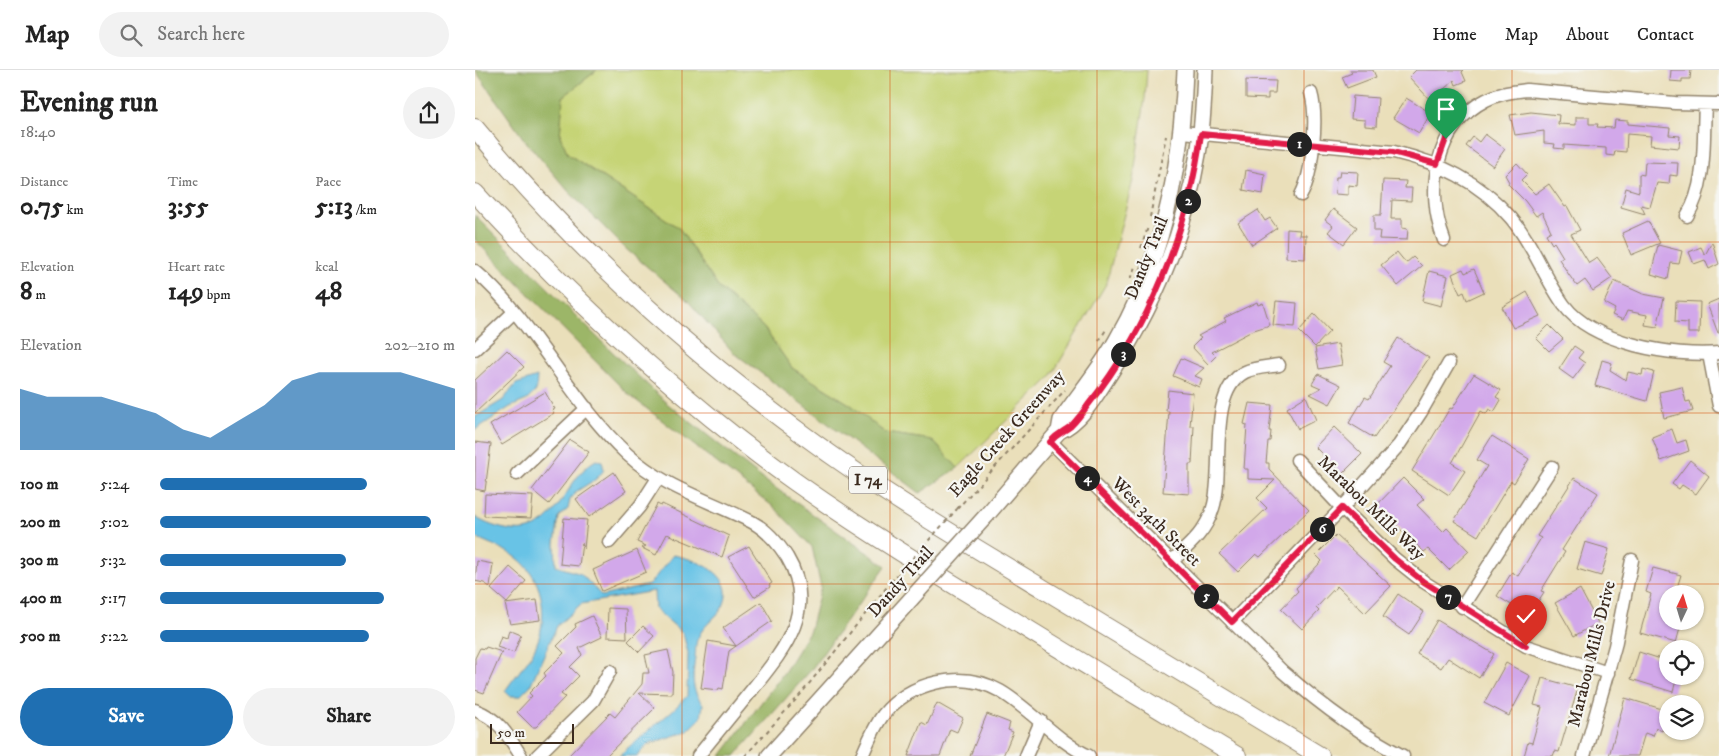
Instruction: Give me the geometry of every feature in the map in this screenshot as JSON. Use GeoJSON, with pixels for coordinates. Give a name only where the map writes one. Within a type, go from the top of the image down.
{"type":"FeatureCollection","features":[{"type":"Feature","properties":{"kind":"highway","name":"I 74"},"geometry":{"type":"LineString","coordinates":[[475,128],[543,205],[615,277],[726,375],[806,437],[903,503],[1320,756]]}},
{"type":"Feature","properties":{"kind":"highway","name":"I 74"},"geometry":{"type":"LineString","coordinates":[[475,193],[524,246],[617,338],[681,393],[793,481],[914,560],[1237,756]]}},
{"type":"Feature","properties":{"kind":"main road","name":"Dandy Trail"},"geometry":{"type":"LineString","coordinates":[[1055,436],[1061,420],[1116,341],[1143,282],[1174,182],[1182,132],[1185,70]]}},
{"type":"Feature","properties":{"kind":"main road","name":"Dandy Trail"},"geometry":{"type":"LineString","coordinates":[[769,756],[986,516],[1055,436],[1070,427],[1103,385],[1149,306],[1168,263],[1186,210],[1201,134],[1205,70]]}},
{"type":"Feature","properties":{"kind":"street"},"geometry":{"type":"LineString","coordinates":[[1444,240],[1435,209],[1437,164],[1446,139],[1461,118],[1485,100],[1509,92],[1527,90],[1719,104]]}},
{"type":"Feature","properties":{"kind":"street"},"geometry":{"type":"LineString","coordinates":[[1301,195],[1308,178],[1314,114],[1311,93]]}},
{"type":"Feature","properties":{"kind":"street"},"geometry":{"type":"LineString","coordinates":[[1687,216],[1697,196],[1701,178],[1705,104]]}},
{"type":"Feature","properties":{"kind":"street"},"geometry":{"type":"LineString","coordinates":[[1182,132],[1393,152],[1437,164],[1456,172],[1480,188],[1511,218],[1525,238],[1560,299],[1585,325],[1618,340],[1682,354],[1714,354],[1719,406]]}},
{"type":"Feature","properties":{"kind":"street"},"geometry":{"type":"LineString","coordinates":[[475,271],[514,312],[615,442],[658,478],[689,495],[758,526],[777,542],[793,570],[798,599],[797,615],[792,635],[779,657],[698,756]]}},
{"type":"Feature","properties":{"kind":"street"},"geometry":{"type":"LineString","coordinates":[[475,349],[514,312]]}},
{"type":"Feature","properties":{"kind":"street"},"geometry":{"type":"LineString","coordinates":[[1232,622],[1342,508],[1399,445],[1421,412],[1449,363]]}},
{"type":"Feature","properties":{"kind":"street"},"geometry":{"type":"LineString","coordinates":[[1171,562],[1201,533],[1213,509],[1217,488],[1222,404],[1228,388],[1236,378],[1249,370],[1279,365]]}},
{"type":"Feature","properties":{"kind":"street"},"geometry":{"type":"LineString","coordinates":[[517,474],[587,408]]}},
{"type":"Feature","properties":{"kind":"street","name":"West 34th Street"},"geometry":{"type":"LineString","coordinates":[[1055,436],[1171,562],[1309,694],[1353,726],[1403,756]]}},
{"type":"Feature","properties":{"kind":"street","name":"Marabou Mills Way"},"geometry":{"type":"LineString","coordinates":[[1297,460],[1342,508],[1395,559],[1462,607],[1535,650],[1608,673]]}},
{"type":"Feature","properties":{"kind":"street"},"geometry":{"type":"LineString","coordinates":[[1462,607],[1552,467]]}},
{"type":"Feature","properties":{"kind":"street"},"geometry":{"type":"LineString","coordinates":[[609,542],[629,520],[658,478]]}},
{"type":"Feature","properties":{"kind":"street","name":"Marabou Mills Drive"},"geometry":{"type":"LineString","coordinates":[[1584,756],[1608,673],[1632,560]]}},
{"type":"Feature","properties":{"kind":"street"},"geometry":{"type":"LineString","coordinates":[[537,756],[593,701],[610,671]]}},
{"type":"Feature","properties":{"kind":"street"},"geometry":{"type":"LineString","coordinates":[[862,756],[874,730],[889,708],[914,690],[938,682],[964,680],[989,686],[1011,699],[1089,756]]}},
{"type":"Feature","properties":{"kind":"street"},"geometry":{"type":"LineString","coordinates":[[475,710],[486,714],[501,726],[521,756]]}},
{"type":"Feature","properties":{"kind":"street"},"geometry":{"type":"LineString","coordinates":[[1026,756],[1041,721]]}},
{"type":"Feature","properties":{"kind":"path"},"geometry":{"type":"LineString","coordinates":[[1139,257],[1150,219],[1166,134]]}},
{"type":"Feature","properties":{"kind":"path"},"geometry":{"type":"LineString","coordinates":[[1130,280],[1136,265]]}},
{"type":"Feature","properties":{"kind":"path"},"geometry":{"type":"LineString","coordinates":[[1097,345],[1111,320]]}},
{"type":"Feature","properties":{"kind":"path","name":"Eagle Creek Greenway"},"geometry":{"type":"LineString","coordinates":[[745,756],[800,694],[891,582],[1067,388]]}},
{"type":"Feature","properties":{"kind":"green space"},"geometry":{"type":"Polygon","coordinates":[[[475,70],[597,70],[563,97],[560,136],[568,154],[679,228],[718,287],[764,328],[792,368],[851,405],[885,433],[932,440],[958,468],[920,493],[733,352],[688,301],[626,249],[569,192],[523,138],[475,70]]]}},
{"type":"Feature","properties":{"kind":"green space"},"geometry":{"type":"Polygon","coordinates":[[[597,70],[1147,70],[1145,98],[1133,180],[1106,284],[1050,378],[958,468],[932,440],[885,433],[851,405],[792,368],[764,328],[718,287],[679,228],[568,154],[560,136],[563,97],[597,70]]]}},
{"type":"Feature","properties":{"kind":"green space"},"geometry":{"type":"Polygon","coordinates":[[[475,215],[604,344],[669,405],[767,482],[886,566],[811,670],[735,756],[721,756],[785,671],[810,630],[821,587],[812,547],[775,508],[628,394],[475,240],[475,215]]]}},
{"type":"Feature","properties":{"kind":"water"},"geometry":{"type":"Polygon","coordinates":[[[537,377],[536,391],[527,400],[510,407],[475,430],[475,417],[503,400],[516,384],[537,377]]]}},
{"type":"Feature","properties":{"kind":"water"},"geometry":{"type":"Polygon","coordinates":[[[596,460],[602,461],[604,470],[596,479],[577,491],[570,500],[568,509],[559,517],[555,543],[556,566],[581,574],[602,596],[649,585],[673,555],[692,560],[712,570],[724,584],[726,593],[722,609],[703,629],[696,642],[693,682],[696,693],[703,704],[701,718],[688,731],[648,744],[637,756],[619,756],[687,696],[688,653],[683,633],[655,609],[654,591],[581,604],[557,626],[530,686],[520,696],[510,696],[505,691],[530,657],[541,632],[542,604],[534,578],[516,557],[475,537],[475,517],[483,522],[511,530],[527,529],[540,524],[551,515],[585,468],[596,460]]]}},
{"type":"Feature","properties":{"kind":"building"},"geometry":{"type":"Polygon","coordinates":[[[1350,70],[1373,70],[1376,77],[1347,88],[1342,77],[1352,73],[1350,70]]]}},
{"type":"Feature","properties":{"kind":"building"},"geometry":{"type":"Polygon","coordinates":[[[1416,70],[1464,70],[1462,72],[1466,81],[1456,85],[1454,80],[1431,101],[1409,77],[1416,70]]]}},
{"type":"Feature","properties":{"kind":"building"},"geometry":{"type":"Polygon","coordinates":[[[1671,70],[1691,70],[1690,79],[1682,79],[1682,82],[1670,81],[1671,70]]]}},
{"type":"Feature","properties":{"kind":"building"},"geometry":{"type":"Polygon","coordinates":[[[1246,80],[1276,81],[1275,93],[1268,93],[1268,99],[1246,98],[1246,80]]]}},
{"type":"Feature","properties":{"kind":"building"},"geometry":{"type":"Polygon","coordinates":[[[1353,96],[1378,98],[1376,127],[1365,126],[1365,120],[1351,119],[1353,96]]]}},
{"type":"Feature","properties":{"kind":"building"},"geometry":{"type":"Polygon","coordinates":[[[1406,98],[1431,113],[1419,133],[1393,118],[1406,98]]]}},
{"type":"Feature","properties":{"kind":"building"},"geometry":{"type":"Polygon","coordinates":[[[1531,112],[1559,115],[1558,124],[1576,125],[1576,117],[1589,117],[1589,124],[1598,124],[1597,127],[1614,128],[1615,120],[1628,121],[1628,124],[1670,128],[1669,135],[1680,136],[1679,148],[1650,145],[1651,136],[1627,134],[1626,152],[1615,151],[1614,156],[1606,155],[1606,148],[1564,145],[1564,149],[1554,148],[1555,144],[1544,143],[1544,131],[1515,135],[1510,115],[1531,112]]]}},
{"type":"Feature","properties":{"kind":"building"},"geometry":{"type":"Polygon","coordinates":[[[1485,134],[1505,149],[1493,166],[1466,146],[1473,137],[1479,142],[1485,134]]]}},
{"type":"Feature","properties":{"kind":"building"},"geometry":{"type":"Polygon","coordinates":[[[1645,162],[1678,163],[1677,176],[1670,175],[1669,184],[1657,183],[1650,207],[1641,205],[1645,214],[1621,207],[1626,188],[1639,192],[1639,174],[1644,175],[1645,162]]]}},
{"type":"Feature","properties":{"kind":"building"},"geometry":{"type":"Polygon","coordinates":[[[1517,163],[1527,174],[1521,180],[1535,194],[1549,184],[1565,207],[1567,206],[1580,230],[1571,234],[1589,263],[1597,258],[1612,278],[1593,291],[1585,280],[1577,286],[1559,259],[1563,257],[1554,242],[1552,244],[1546,234],[1551,231],[1542,212],[1536,216],[1525,201],[1508,184],[1509,182],[1505,175],[1517,163]]]}},
{"type":"Feature","properties":{"kind":"building"},"geometry":{"type":"Polygon","coordinates":[[[1246,170],[1265,174],[1263,194],[1243,190],[1246,170]]]}},
{"type":"Feature","properties":{"kind":"building"},"geometry":{"type":"Polygon","coordinates":[[[1340,171],[1358,172],[1357,186],[1348,185],[1348,195],[1335,194],[1336,177],[1339,177],[1340,171]]]}},
{"type":"Feature","properties":{"kind":"building"},"geometry":{"type":"Polygon","coordinates":[[[1383,180],[1406,181],[1405,188],[1412,188],[1411,201],[1392,200],[1391,219],[1402,219],[1402,228],[1408,229],[1407,240],[1379,239],[1380,231],[1374,231],[1374,215],[1381,215],[1383,180]]]}},
{"type":"Feature","properties":{"kind":"building"},"geometry":{"type":"Polygon","coordinates":[[[1333,209],[1357,227],[1344,244],[1328,232],[1333,226],[1325,220],[1333,209]]]}},
{"type":"Feature","properties":{"kind":"building"},"geometry":{"type":"Polygon","coordinates":[[[1258,210],[1265,221],[1270,218],[1277,228],[1252,245],[1238,223],[1258,210]]]}},
{"type":"Feature","properties":{"kind":"building"},"geometry":{"type":"Polygon","coordinates":[[[1648,221],[1660,243],[1631,255],[1622,233],[1648,221]]]}},
{"type":"Feature","properties":{"kind":"building"},"geometry":{"type":"Polygon","coordinates":[[[1287,229],[1300,230],[1299,235],[1306,235],[1305,259],[1286,258],[1287,229]]]}},
{"type":"Feature","properties":{"kind":"building"},"geometry":{"type":"Polygon","coordinates":[[[1712,242],[1719,264],[1709,269],[1705,260],[1694,264],[1689,252],[1701,247],[1705,255],[1712,242]]]}},
{"type":"Feature","properties":{"kind":"building"},"geometry":{"type":"Polygon","coordinates":[[[1658,245],[1682,251],[1679,264],[1671,263],[1668,279],[1651,274],[1658,245]]]}},
{"type":"Feature","properties":{"kind":"building"},"geometry":{"type":"Polygon","coordinates":[[[1397,252],[1406,263],[1413,257],[1422,266],[1398,286],[1381,265],[1397,252]]]}},
{"type":"Feature","properties":{"kind":"building"},"geometry":{"type":"Polygon","coordinates":[[[1463,269],[1465,273],[1474,269],[1484,292],[1467,300],[1464,292],[1460,294],[1452,274],[1463,269]]]}},
{"type":"Feature","properties":{"kind":"building"},"geometry":{"type":"Polygon","coordinates":[[[1429,271],[1448,276],[1441,306],[1422,301],[1429,271]]]}},
{"type":"Feature","properties":{"kind":"building"},"geometry":{"type":"Polygon","coordinates":[[[1614,281],[1643,294],[1664,298],[1657,327],[1645,325],[1647,315],[1627,311],[1623,320],[1612,315],[1615,309],[1604,303],[1614,281]]]}},
{"type":"Feature","properties":{"kind":"building"},"geometry":{"type":"Polygon","coordinates":[[[1527,292],[1540,316],[1513,328],[1502,307],[1527,292]]]}},
{"type":"Feature","properties":{"kind":"building"},"geometry":{"type":"Polygon","coordinates":[[[1719,299],[1719,333],[1718,333],[1707,304],[1719,299]]]}},
{"type":"Feature","properties":{"kind":"building"},"geometry":{"type":"Polygon","coordinates":[[[1276,301],[1297,303],[1295,327],[1273,325],[1276,301]]]}},
{"type":"Feature","properties":{"kind":"building"},"geometry":{"type":"Polygon","coordinates":[[[1676,301],[1700,302],[1699,333],[1688,333],[1688,323],[1675,322],[1676,301]]]}},
{"type":"Feature","properties":{"kind":"building"},"geometry":{"type":"Polygon","coordinates":[[[1257,302],[1258,305],[1263,303],[1270,325],[1254,330],[1212,352],[1216,356],[1208,364],[1192,347],[1201,338],[1198,336],[1226,321],[1224,318],[1257,302]]]}},
{"type":"Feature","properties":{"kind":"building"},"geometry":{"type":"Polygon","coordinates":[[[1314,314],[1330,331],[1315,347],[1299,331],[1314,314]]]}},
{"type":"Feature","properties":{"kind":"building"},"geometry":{"type":"Polygon","coordinates":[[[1549,325],[1563,339],[1549,351],[1536,338],[1549,325]]]}},
{"type":"Feature","properties":{"kind":"building"},"geometry":{"type":"Polygon","coordinates":[[[1398,338],[1429,358],[1374,438],[1349,423],[1365,397],[1369,399],[1390,366],[1383,362],[1398,338]]]}},
{"type":"Feature","properties":{"kind":"building"},"geometry":{"type":"Polygon","coordinates":[[[1338,344],[1342,365],[1319,369],[1315,348],[1338,344]]]}},
{"type":"Feature","properties":{"kind":"building"},"geometry":{"type":"Polygon","coordinates":[[[1574,346],[1583,352],[1578,358],[1585,363],[1573,379],[1559,369],[1574,346]]]}},
{"type":"Feature","properties":{"kind":"building"},"geometry":{"type":"Polygon","coordinates":[[[507,350],[524,367],[475,413],[475,380],[507,350]]]}},
{"type":"Feature","properties":{"kind":"building"},"geometry":{"type":"Polygon","coordinates":[[[1181,358],[1204,368],[1195,376],[1202,379],[1199,387],[1173,376],[1181,358]]]}},
{"type":"Feature","properties":{"kind":"building"},"geometry":{"type":"Polygon","coordinates":[[[1602,360],[1612,363],[1610,370],[1626,380],[1628,372],[1642,375],[1643,369],[1654,372],[1647,401],[1595,386],[1602,360]]]}},
{"type":"Feature","properties":{"kind":"building"},"geometry":{"type":"Polygon","coordinates":[[[1318,374],[1341,385],[1330,404],[1310,394],[1321,388],[1312,384],[1318,374]]]}},
{"type":"Feature","properties":{"kind":"building"},"geometry":{"type":"Polygon","coordinates":[[[1474,374],[1501,390],[1496,397],[1501,400],[1494,412],[1489,409],[1486,414],[1481,411],[1452,463],[1465,471],[1449,495],[1412,471],[1450,408],[1452,409],[1474,374]]]}},
{"type":"Feature","properties":{"kind":"building"},"geometry":{"type":"Polygon","coordinates":[[[1682,387],[1686,402],[1690,401],[1693,411],[1664,418],[1659,392],[1682,387]]]}},
{"type":"Feature","properties":{"kind":"building"},"geometry":{"type":"Polygon","coordinates":[[[1168,390],[1193,393],[1190,426],[1194,426],[1192,464],[1189,464],[1189,494],[1163,492],[1169,411],[1166,411],[1168,390]]]}},
{"type":"Feature","properties":{"kind":"building"},"geometry":{"type":"Polygon","coordinates":[[[545,392],[555,409],[552,410],[554,413],[502,445],[490,425],[545,392]]]}},
{"type":"Feature","properties":{"kind":"building"},"geometry":{"type":"Polygon","coordinates":[[[1306,396],[1316,420],[1298,429],[1287,408],[1306,396]]]}},
{"type":"Feature","properties":{"kind":"building"},"geometry":{"type":"Polygon","coordinates":[[[1249,403],[1272,405],[1269,431],[1271,431],[1270,441],[1268,441],[1266,463],[1269,463],[1269,469],[1309,510],[1260,557],[1256,554],[1238,572],[1219,554],[1267,508],[1257,498],[1275,480],[1248,479],[1248,469],[1244,469],[1247,425],[1244,424],[1249,403]]]}},
{"type":"Feature","properties":{"kind":"building"},"geometry":{"type":"Polygon","coordinates":[[[1334,427],[1362,454],[1342,474],[1315,447],[1334,427]]]}},
{"type":"Feature","properties":{"kind":"building"},"geometry":{"type":"Polygon","coordinates":[[[1672,429],[1677,443],[1686,440],[1689,451],[1661,461],[1652,437],[1672,429]]]}},
{"type":"Feature","properties":{"kind":"building"},"geometry":{"type":"Polygon","coordinates":[[[1492,436],[1529,459],[1514,483],[1511,481],[1478,536],[1454,521],[1487,466],[1477,460],[1492,436]]]}},
{"type":"Feature","properties":{"kind":"building"},"geometry":{"type":"Polygon","coordinates":[[[570,440],[589,452],[549,504],[532,490],[570,440]]]}},
{"type":"Feature","properties":{"kind":"building"},"geometry":{"type":"Polygon","coordinates":[[[475,442],[491,444],[485,491],[475,489],[475,442]]]}},
{"type":"Feature","properties":{"kind":"building"},"geometry":{"type":"Polygon","coordinates":[[[1690,460],[1709,476],[1696,494],[1682,485],[1679,489],[1672,484],[1690,460]]]}},
{"type":"Feature","properties":{"kind":"building"},"geometry":{"type":"Polygon","coordinates":[[[614,472],[626,491],[589,517],[576,499],[614,472]]]}},
{"type":"Feature","properties":{"kind":"building"},"geometry":{"type":"Polygon","coordinates":[[[1403,478],[1424,499],[1417,505],[1443,532],[1447,528],[1469,551],[1449,570],[1428,549],[1424,552],[1376,506],[1403,478]]]}},
{"type":"Feature","properties":{"kind":"building"},"geometry":{"type":"Polygon","coordinates":[[[1574,478],[1598,493],[1562,550],[1565,552],[1541,591],[1544,592],[1529,616],[1497,596],[1512,572],[1518,576],[1541,538],[1537,536],[1574,478]]]}},
{"type":"Feature","properties":{"kind":"building"},"geometry":{"type":"Polygon","coordinates":[[[485,494],[533,496],[531,518],[484,516],[485,494]]]}},
{"type":"Feature","properties":{"kind":"building"},"geometry":{"type":"Polygon","coordinates":[[[657,504],[661,506],[662,504],[729,536],[722,557],[667,534],[656,555],[642,548],[646,546],[637,542],[657,504]]]}},
{"type":"Feature","properties":{"kind":"building"},"geometry":{"type":"Polygon","coordinates":[[[564,518],[587,520],[584,549],[582,543],[579,566],[560,564],[564,518]]]}},
{"type":"Feature","properties":{"kind":"building"},"geometry":{"type":"Polygon","coordinates":[[[1336,535],[1391,586],[1365,613],[1337,586],[1316,608],[1319,611],[1302,629],[1281,609],[1298,591],[1296,588],[1322,561],[1316,555],[1336,535]]]}},
{"type":"Feature","properties":{"kind":"building"},"geometry":{"type":"Polygon","coordinates":[[[1585,542],[1609,549],[1601,576],[1577,569],[1585,542]]]}},
{"type":"Feature","properties":{"kind":"building"},"geometry":{"type":"Polygon","coordinates":[[[749,546],[772,583],[769,585],[770,587],[754,597],[728,557],[749,546]]]}},
{"type":"Feature","properties":{"kind":"building"},"geometry":{"type":"Polygon","coordinates":[[[637,550],[646,572],[602,591],[593,570],[637,550]]]}},
{"type":"Feature","properties":{"kind":"building"},"geometry":{"type":"Polygon","coordinates":[[[477,561],[493,564],[490,587],[475,581],[477,561]]]}},
{"type":"Feature","properties":{"kind":"building"},"geometry":{"type":"Polygon","coordinates":[[[510,567],[526,581],[507,603],[491,589],[510,567]]]}},
{"type":"Feature","properties":{"kind":"building"},"geometry":{"type":"Polygon","coordinates":[[[1653,568],[1681,575],[1678,585],[1659,585],[1659,630],[1680,630],[1677,640],[1665,640],[1640,633],[1651,594],[1646,592],[1653,568]]]}},
{"type":"Feature","properties":{"kind":"building"},"geometry":{"type":"Polygon","coordinates":[[[1580,589],[1598,623],[1574,636],[1555,603],[1580,589]]]}},
{"type":"Feature","properties":{"kind":"building"},"geometry":{"type":"Polygon","coordinates":[[[1398,594],[1424,612],[1409,635],[1383,617],[1398,594]]]}},
{"type":"Feature","properties":{"kind":"building"},"geometry":{"type":"Polygon","coordinates":[[[537,600],[540,620],[510,624],[505,604],[537,600]]]}},
{"type":"Feature","properties":{"kind":"building"},"geometry":{"type":"Polygon","coordinates":[[[761,602],[772,621],[729,651],[723,689],[701,688],[708,641],[736,646],[723,628],[761,602]]]}},
{"type":"Feature","properties":{"kind":"building"},"geometry":{"type":"Polygon","coordinates":[[[608,608],[626,609],[627,638],[607,637],[608,608]]]}},
{"type":"Feature","properties":{"kind":"building"},"geometry":{"type":"Polygon","coordinates":[[[592,616],[602,637],[579,648],[582,655],[570,667],[579,676],[561,694],[565,697],[536,727],[532,727],[517,712],[532,696],[529,693],[546,676],[544,673],[564,653],[557,646],[576,627],[575,624],[592,616]]]}},
{"type":"Feature","properties":{"kind":"building"},"geometry":{"type":"Polygon","coordinates":[[[1437,620],[1494,654],[1479,678],[1448,658],[1441,668],[1417,654],[1437,620]]]}},
{"type":"Feature","properties":{"kind":"building"},"geometry":{"type":"Polygon","coordinates":[[[643,626],[654,636],[639,652],[628,641],[643,626]]]}},
{"type":"Feature","properties":{"kind":"building"},"geometry":{"type":"Polygon","coordinates":[[[509,630],[521,635],[514,653],[497,647],[501,636],[507,638],[509,630]]]}},
{"type":"Feature","properties":{"kind":"building"},"geometry":{"type":"Polygon","coordinates":[[[486,647],[502,652],[484,693],[475,690],[475,658],[480,648],[485,649],[486,647]]]}},
{"type":"Feature","properties":{"kind":"building"},"geometry":{"type":"Polygon","coordinates":[[[668,650],[673,672],[672,694],[639,693],[655,708],[606,756],[568,756],[610,713],[615,717],[642,684],[643,673],[649,673],[645,655],[668,650]]]}},
{"type":"Feature","properties":{"kind":"building"},"geometry":{"type":"Polygon","coordinates":[[[1639,652],[1659,658],[1659,685],[1675,685],[1673,692],[1631,679],[1639,652]]]}},
{"type":"Feature","properties":{"kind":"building"},"geometry":{"type":"Polygon","coordinates":[[[1506,663],[1530,676],[1509,716],[1484,703],[1506,663]]]}},
{"type":"Feature","properties":{"kind":"building"},"geometry":{"type":"Polygon","coordinates":[[[1542,678],[1578,688],[1559,752],[1555,751],[1553,756],[1524,756],[1528,742],[1532,743],[1542,707],[1534,705],[1542,678]]]}},
{"type":"Feature","properties":{"kind":"building"},"geometry":{"type":"Polygon","coordinates":[[[1625,698],[1659,708],[1659,730],[1656,728],[1653,736],[1645,733],[1638,756],[1609,756],[1625,698]]]}},
{"type":"Feature","properties":{"kind":"building"},"geometry":{"type":"Polygon","coordinates":[[[937,703],[963,718],[957,732],[950,729],[940,756],[908,756],[921,722],[927,725],[937,703]]]}},
{"type":"Feature","properties":{"kind":"building"},"geometry":{"type":"Polygon","coordinates":[[[987,714],[1010,723],[1008,730],[1013,732],[1003,756],[970,756],[987,714]]]}},
{"type":"Feature","properties":{"kind":"route"},"geometry":{"type":"LineString","coordinates":[[1446,139],[1437,164],[1426,159],[1393,152],[1201,134],[1186,210],[1180,230],[1149,306],[1136,332],[1103,385],[1070,427],[1059,431],[1050,442],[1232,622],[1342,508],[1395,559],[1424,582],[1526,646]]}}]}
